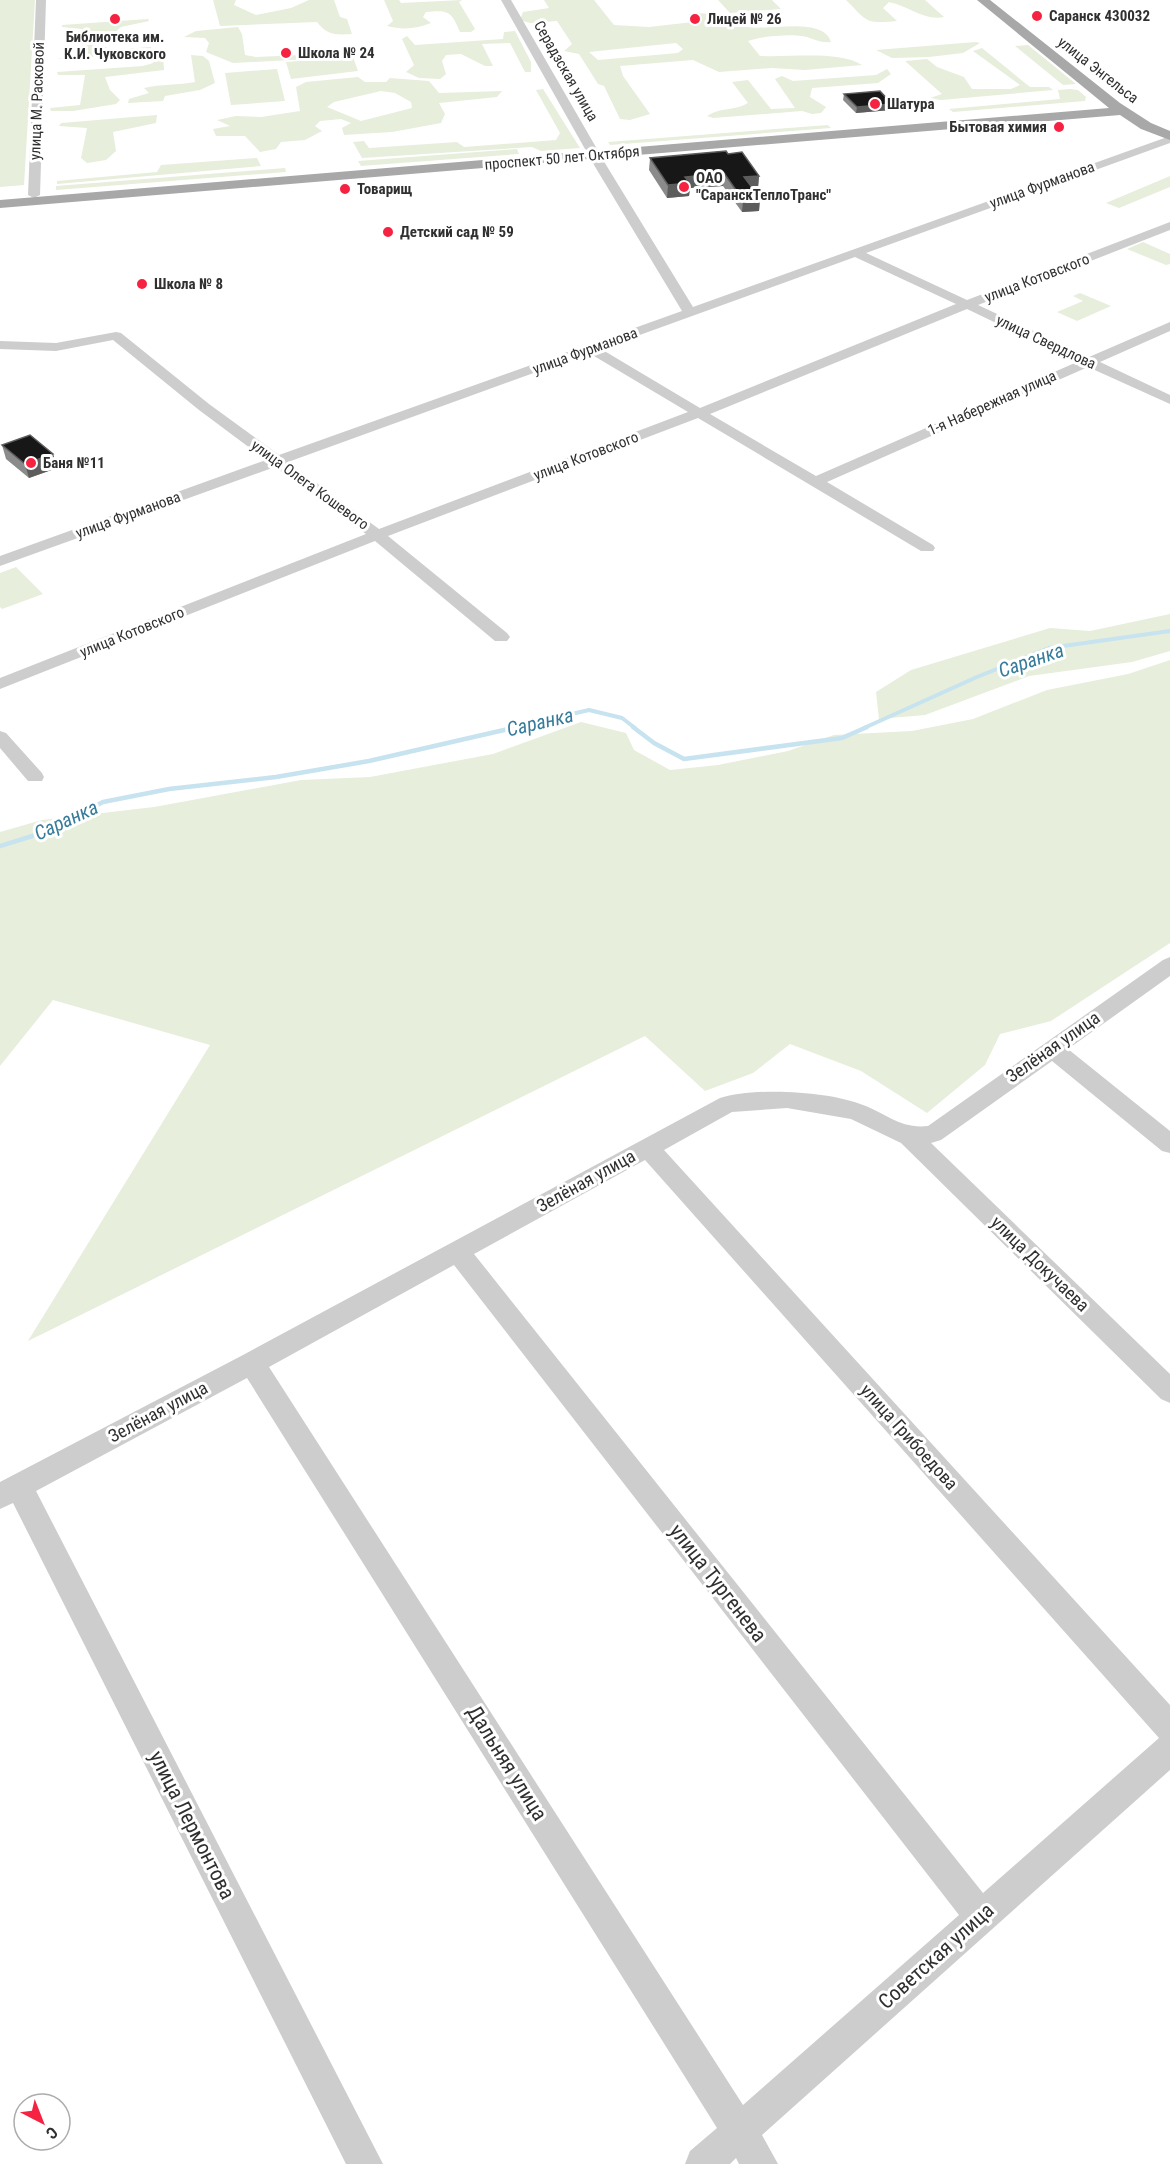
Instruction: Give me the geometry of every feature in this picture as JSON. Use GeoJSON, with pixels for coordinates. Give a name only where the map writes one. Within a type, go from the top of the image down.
{"type":"FeatureCollection","features":[{"type":"Feature","properties":{"kind":"main road","name":"улица Энгельса"},"geometry":{"type":"LineString","coordinates":[[983,0],[1119,109],[1146,126],[1170,137]]}},
{"type":"Feature","properties":{"kind":"main road","name":"проспект 50 лет Октября"},"geometry":{"type":"LineString","coordinates":[[0,204],[33,198],[1119,109]]}},
{"type":"Feature","properties":{"kind":"main road","name":"проспект 50 лет Октября"},"geometry":{"type":"LineString","coordinates":[[0,197],[33,198]]}},
{"type":"Feature","properties":{"kind":"street","name":"улица М. Расковой"},"geometry":{"type":"LineString","coordinates":[[33,198],[41,0]]}},
{"type":"Feature","properties":{"kind":"street","name":"Серадзская улица"},"geometry":{"type":"LineString","coordinates":[[506,0],[593,152],[690,313]]}},
{"type":"Feature","properties":{"kind":"street","name":"улица Фурманова"},"geometry":{"type":"LineString","coordinates":[[0,561],[856,253],[1170,137]]}},
{"type":"Feature","properties":{"kind":"street","name":"улица Котовского"},"geometry":{"type":"LineString","coordinates":[[0,684],[377,535],[699,413],[1170,226]]}},
{"type":"Feature","properties":{"kind":"street","name":"улица Свердлова"},"geometry":{"type":"LineString","coordinates":[[856,253],[1170,400]]}},
{"type":"Feature","properties":{"kind":"street","name":"1-я Набережная улица"},"geometry":{"type":"LineString","coordinates":[[815,482],[1170,326]]}},
{"type":"Feature","properties":{"kind":"street","name":"улица Олега Кошевого"},"geometry":{"type":"LineString","coordinates":[[0,345],[56,347],[116,336],[204,407],[377,535],[501,637]]}},
{"type":"Feature","properties":{"kind":"street"},"geometry":{"type":"LineString","coordinates":[[591,349],[927,548]]}},
{"type":"Feature","properties":{"kind":"street"},"geometry":{"type":"LineString","coordinates":[[0,737],[35,777]]}},
{"type":"Feature","properties":{"kind":"street","name":"Зелёная улица"},"geometry":{"type":"LineString","coordinates":[[9,1491],[252,1363],[728,1104],[787,1099],[855,1111],[909,1137],[933,1134],[1170,964]]}},
{"type":"Feature","properties":{"kind":"street"},"geometry":{"type":"LineString","coordinates":[[1051,1048],[1170,1144]]}},
{"type":"Feature","properties":{"kind":"street","name":"улица Докучаева"},"geometry":{"type":"LineString","coordinates":[[909,1137],[1170,1391]]}},
{"type":"Feature","properties":{"kind":"street","name":"улица Грибоедова"},"geometry":{"type":"LineString","coordinates":[[647,1147],[1170,1728]]}},
{"type":"Feature","properties":{"kind":"street","name":"улица Тургенева"},"geometry":{"type":"LineString","coordinates":[[457,1251],[980,1916]]}},
{"type":"Feature","properties":{"kind":"street","name":"Дальняя улица"},"geometry":{"type":"LineString","coordinates":[[252,1363],[760,2164]]}},
{"type":"Feature","properties":{"kind":"street","name":"улица Лермонтова"},"geometry":{"type":"LineString","coordinates":[[9,1491],[365,2164]]}},
{"type":"Feature","properties":{"kind":"street","name":"Советская улица"},"geometry":{"type":"LineString","coordinates":[[703,2164],[1170,1749]]}},
{"type":"Feature","properties":{"kind":"green space"},"geometry":{"type":"Polygon","coordinates":[[[0,0],[35,0],[24,185],[0,187],[0,0]]]}},
{"type":"Feature","properties":{"kind":"green space"},"geometry":{"type":"Polygon","coordinates":[[[213,0],[236,0],[234,5],[256,15],[291,8],[309,0],[334,0],[340,17],[347,19],[352,34],[332,33],[317,22],[220,26],[213,0]]]}},
{"type":"Feature","properties":{"kind":"green space"},"geometry":{"type":"Polygon","coordinates":[[[384,0],[399,0],[401,3],[462,0],[459,2],[475,29],[471,32],[460,32],[451,16],[440,11],[426,12],[423,17],[431,23],[420,27],[387,26],[393,21],[384,0]]]}},
{"type":"Feature","properties":{"kind":"green space"},"geometry":{"type":"Polygon","coordinates":[[[544,0],[594,0],[614,25],[649,27],[693,22],[689,14],[700,13],[726,17],[748,27],[794,26],[817,29],[826,34],[831,42],[821,42],[794,35],[769,36],[748,41],[760,56],[826,56],[852,60],[862,65],[805,70],[772,68],[719,72],[693,60],[620,66],[623,76],[650,114],[630,120],[620,119],[604,86],[598,84],[579,54],[564,51],[572,44],[557,21],[530,23],[520,20],[523,12],[549,8],[544,0]],[[676,43],[589,52],[598,60],[678,53],[683,49],[676,43]]]}},
{"type":"Feature","properties":{"kind":"green space"},"geometry":{"type":"Polygon","coordinates":[[[718,0],[772,0],[781,9],[730,13],[718,0]]]}},
{"type":"Feature","properties":{"kind":"green space"},"geometry":{"type":"Polygon","coordinates":[[[846,0],[925,0],[944,17],[930,17],[889,2],[883,8],[897,21],[873,21],[863,17],[846,0]]]}},
{"type":"Feature","properties":{"kind":"green space"},"geometry":{"type":"Polygon","coordinates":[[[148,19],[149,21],[121,27],[102,44],[109,50],[151,47],[152,53],[56,59],[82,55],[82,29],[62,27],[62,25],[148,19]]]}},
{"type":"Feature","properties":{"kind":"green space"},"geometry":{"type":"Polygon","coordinates":[[[238,27],[242,34],[245,55],[256,57],[324,54],[327,58],[233,63],[206,52],[209,43],[205,38],[184,37],[196,31],[238,27]]]}},
{"type":"Feature","properties":{"kind":"green space"},"geometry":{"type":"Polygon","coordinates":[[[515,31],[531,62],[531,72],[525,72],[510,43],[482,44],[493,66],[485,66],[461,54],[446,55],[442,61],[446,74],[440,79],[419,78],[406,72],[414,65],[402,39],[407,36],[415,45],[503,39],[504,32],[515,31]]]}},
{"type":"Feature","properties":{"kind":"green space"},"geometry":{"type":"Polygon","coordinates":[[[980,43],[963,53],[929,57],[892,58],[876,50],[980,43]]]}},
{"type":"Feature","properties":{"kind":"green space"},"geometry":{"type":"Polygon","coordinates":[[[1028,45],[1076,84],[1063,85],[1015,46],[1028,45]]]}},
{"type":"Feature","properties":{"kind":"green space"},"geometry":{"type":"Polygon","coordinates":[[[982,48],[1030,87],[1049,87],[1053,90],[941,100],[930,98],[942,94],[905,61],[927,59],[937,67],[964,77],[972,89],[1011,89],[1020,85],[973,51],[982,48]]]}},
{"type":"Feature","properties":{"kind":"green space"},"geometry":{"type":"Polygon","coordinates":[[[163,55],[164,70],[105,77],[110,90],[120,100],[116,104],[73,111],[51,111],[50,108],[80,105],[85,75],[58,75],[57,72],[143,66],[153,63],[153,56],[163,55]]]}},
{"type":"Feature","properties":{"kind":"green space"},"geometry":{"type":"Polygon","coordinates":[[[191,55],[203,56],[209,61],[215,83],[200,90],[165,96],[163,101],[128,103],[129,99],[149,93],[144,88],[195,82],[191,55]]]}},
{"type":"Feature","properties":{"kind":"green space"},"geometry":{"type":"Polygon","coordinates":[[[353,57],[358,71],[291,79],[286,62],[353,57]]]}},
{"type":"Feature","properties":{"kind":"green space"},"geometry":{"type":"Polygon","coordinates":[[[277,69],[285,101],[231,105],[225,73],[277,69]]]}},
{"type":"Feature","properties":{"kind":"green space"},"geometry":{"type":"Polygon","coordinates":[[[887,69],[891,74],[878,83],[812,88],[810,97],[826,107],[821,113],[812,114],[802,111],[713,118],[707,116],[748,103],[732,82],[748,80],[771,109],[795,108],[775,79],[782,76],[793,81],[876,75],[887,69]]]}},
{"type":"Feature","properties":{"kind":"green space"},"geometry":{"type":"Polygon","coordinates":[[[358,77],[365,82],[386,82],[390,78],[429,81],[439,93],[502,91],[497,97],[439,103],[445,114],[441,123],[392,132],[344,135],[342,128],[351,123],[341,119],[320,121],[315,126],[322,131],[305,140],[281,142],[276,149],[260,152],[245,136],[216,136],[213,129],[230,126],[217,120],[236,116],[261,117],[300,111],[296,87],[306,82],[358,77]],[[381,91],[334,102],[327,107],[361,121],[412,108],[411,102],[395,93],[381,91]]]}},
{"type":"Feature","properties":{"kind":"green space"},"geometry":{"type":"Polygon","coordinates":[[[543,89],[580,148],[541,151],[532,147],[362,158],[353,142],[364,141],[369,148],[457,142],[464,147],[556,140],[560,133],[536,90],[543,89]]]}},
{"type":"Feature","properties":{"kind":"green space"},"geometry":{"type":"Polygon","coordinates":[[[1058,90],[1078,90],[1086,97],[1085,101],[953,112],[949,109],[1060,99],[1058,90]]]}},
{"type":"Feature","properties":{"kind":"green space"},"geometry":{"type":"Polygon","coordinates":[[[157,115],[156,123],[113,132],[116,151],[106,160],[87,163],[81,158],[87,128],[59,126],[61,123],[157,115]]]}},
{"type":"Feature","properties":{"kind":"green space"},"geometry":{"type":"Polygon","coordinates":[[[828,125],[831,128],[610,145],[608,142],[828,125]]]}},
{"type":"Feature","properties":{"kind":"green space"},"geometry":{"type":"Polygon","coordinates":[[[517,149],[519,154],[361,166],[358,161],[517,149]]]}},
{"type":"Feature","properties":{"kind":"green space"},"geometry":{"type":"Polygon","coordinates":[[[257,158],[261,166],[57,184],[57,181],[157,172],[161,165],[257,158]]]}},
{"type":"Feature","properties":{"kind":"green space"},"geometry":{"type":"Polygon","coordinates":[[[285,168],[286,172],[56,190],[56,186],[285,168]]]}},
{"type":"Feature","properties":{"kind":"green space"},"geometry":{"type":"Polygon","coordinates":[[[1170,176],[1170,187],[1119,208],[1106,203],[1170,176]]]}},
{"type":"Feature","properties":{"kind":"green space"},"geometry":{"type":"Polygon","coordinates":[[[1143,242],[1170,254],[1170,264],[1166,265],[1127,249],[1143,242]]]}},
{"type":"Feature","properties":{"kind":"green space"},"geometry":{"type":"Polygon","coordinates":[[[1080,293],[1111,306],[1077,321],[1057,312],[1083,301],[1073,296],[1080,293]]]}},
{"type":"Feature","properties":{"kind":"green space"},"geometry":{"type":"Polygon","coordinates":[[[16,567],[43,594],[2,609],[0,607],[0,573],[16,567]]]}},
{"type":"Feature","properties":{"kind":"green space"},"geometry":{"type":"Polygon","coordinates":[[[1170,614],[1170,651],[1132,662],[1029,676],[925,715],[879,719],[876,692],[911,670],[1050,628],[1090,631],[1170,614]]]}},
{"type":"Feature","properties":{"kind":"green space"},"geometry":{"type":"Polygon","coordinates":[[[1170,660],[1170,943],[1051,1021],[1000,1034],[985,1065],[927,1113],[861,1071],[790,1044],[753,1073],[705,1091],[645,1036],[28,1341],[210,1045],[53,1000],[0,1066],[0,832],[42,820],[154,807],[301,780],[370,777],[493,754],[581,722],[626,733],[634,750],[670,770],[718,765],[788,751],[834,735],[912,731],[973,719],[1047,690],[1128,674],[1170,660]]]}},
{"type":"Feature","properties":{"kind":"building"},"geometry":{"type":"Polygon","coordinates":[[[880,91],[892,104],[857,107],[844,94],[880,91]]]}},
{"type":"Feature","properties":{"kind":"building"},"geometry":{"type":"Polygon","coordinates":[[[726,151],[728,154],[742,152],[759,176],[744,177],[760,198],[743,200],[724,173],[685,177],[690,183],[668,185],[650,158],[726,151]]]}},
{"type":"Feature","properties":{"kind":"building"},"geometry":{"type":"Polygon","coordinates":[[[30,435],[53,454],[25,464],[2,445],[30,435]]]}},
{"type":"Feature","properties":{"kind":"waterway","name":"Саранка"},"geometry":{"type":"LineString","coordinates":[[864,728],[977,677],[1049,648],[1170,631]]}},
{"type":"Feature","properties":{"kind":"waterway","name":"Саранка"},"geometry":{"type":"LineString","coordinates":[[510,728],[589,710],[622,718],[635,728]]}},
{"type":"Feature","properties":{"kind":"waterway","name":"Саранка"},"geometry":{"type":"LineString","coordinates":[[0,846],[45,832],[103,802],[169,789],[276,777],[369,761],[517,727]]}},
{"type":"Feature","properties":{"kind":"waterway","name":"Саранка"},"geometry":{"type":"LineString","coordinates":[[633,727],[654,743],[684,759],[842,738],[867,727]]}},
{"type":"Feature","properties":{"kind":"place","name":"Саранск 430032"},"geometry":{"type":"Point","coordinates":[1037,16]}},
{"type":"Feature","properties":{"kind":"place","name":"Библиотека им. К.И. Чуковского"},"geometry":{"type":"Point","coordinates":[115,19]}},
{"type":"Feature","properties":{"kind":"place","name":"Лицей № 26"},"geometry":{"type":"Point","coordinates":[695,19]}},
{"type":"Feature","properties":{"kind":"place","name":"Школа № 24"},"geometry":{"type":"Point","coordinates":[286,53]}},
{"type":"Feature","properties":{"kind":"place","name":"Шатура"},"geometry":{"type":"Point","coordinates":[875,104]}},
{"type":"Feature","properties":{"kind":"place","name":"Бытовая химия"},"geometry":{"type":"Point","coordinates":[1059,127]}},
{"type":"Feature","properties":{"kind":"place","name":"ОАО \"СаранскТеплоТранс\""},"geometry":{"type":"Point","coordinates":[684,187]}},
{"type":"Feature","properties":{"kind":"place","name":"Товарищ"},"geometry":{"type":"Point","coordinates":[345,189]}},
{"type":"Feature","properties":{"kind":"place","name":"Детский сад № 59"},"geometry":{"type":"Point","coordinates":[388,232]}},
{"type":"Feature","properties":{"kind":"place","name":"Школа № 8"},"geometry":{"type":"Point","coordinates":[142,284]}},
{"type":"Feature","properties":{"kind":"place","name":"Баня №11"},"geometry":{"type":"Point","coordinates":[31,463]}}]}
